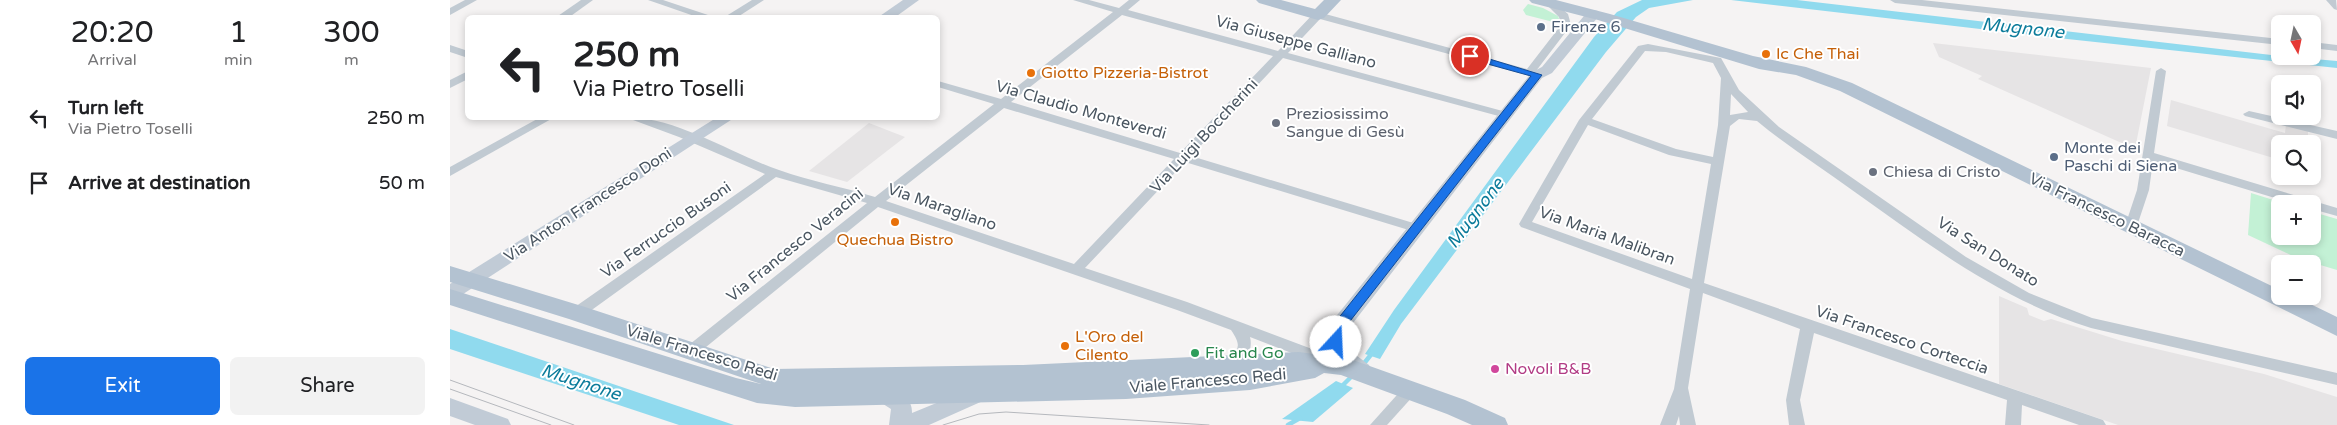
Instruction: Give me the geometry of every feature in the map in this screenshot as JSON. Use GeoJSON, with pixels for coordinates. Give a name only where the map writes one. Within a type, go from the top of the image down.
{"type":"FeatureCollection","features":[{"type":"Feature","properties":{"kind":"main road"},"geometry":{"type":"LineString","coordinates":[[1264,0],[1318,15]]}},
{"type":"Feature","properties":{"kind":"main road","name":"Via Luigi Boccherini"},"geometry":{"type":"LineString","coordinates":[[1318,15],[1333,0]]}},
{"type":"Feature","properties":{"kind":"main road"},"geometry":{"type":"LineString","coordinates":[[1599,16],[1606,0]]}},
{"type":"Feature","properties":{"kind":"main road","name":"Via Francesco Baracca"},"geometry":{"type":"LineString","coordinates":[[1544,2],[1642,28],[1720,56],[1753,61],[1878,103],[2337,327]]}},
{"type":"Feature","properties":{"kind":"main road","name":"Viale Francesco Redi"},"geometry":{"type":"LineString","coordinates":[[460,277],[577,313],[748,371],[783,378],[1019,374],[1229,365],[1289,360],[1345,365]]}},
{"type":"Feature","properties":{"kind":"main road","name":"Viale Francesco Redi"},"geometry":{"type":"LineString","coordinates":[[450,295],[757,393],[795,397],[1126,389],[1232,382],[1345,365]]}},
{"type":"Feature","properties":{"kind":"main road"},"geometry":{"type":"LineString","coordinates":[[1345,365],[1489,423]]}},
{"type":"Feature","properties":{"kind":"street"},"geometry":{"type":"LineString","coordinates":[[450,12],[472,0]]}},
{"type":"Feature","properties":{"kind":"street"},"geometry":{"type":"LineString","coordinates":[[565,15],[588,0]]}},
{"type":"Feature","properties":{"kind":"street"},"geometry":{"type":"LineString","coordinates":[[653,0],[702,15]]}},
{"type":"Feature","properties":{"kind":"street"},"geometry":{"type":"LineString","coordinates":[[733,15],[759,0]]}},
{"type":"Feature","properties":{"kind":"street"},"geometry":{"type":"LineString","coordinates":[[889,15],[912,0]]}},
{"type":"Feature","properties":{"kind":"street","name":"Via Giuseppe Galliano"},"geometry":{"type":"LineString","coordinates":[[1078,0],[1506,115]]}},
{"type":"Feature","properties":{"kind":"street","name":"Via Francesco Veracini"},"geometry":{"type":"LineString","coordinates":[[690,352],[876,202],[1135,0]]}},
{"type":"Feature","properties":{"kind":"street"},"geometry":{"type":"LineString","coordinates":[[1895,0],[2271,41]]}},
{"type":"Feature","properties":{"kind":"street"},"geometry":{"type":"LineString","coordinates":[[2331,0],[2337,7]]}},
{"type":"Feature","properties":{"kind":"street"},"geometry":{"type":"LineString","coordinates":[[1345,365],[1337,348],[1337,338],[1341,324],[1506,115],[1566,25],[1564,16],[1544,2]]}},
{"type":"Feature","properties":{"kind":"street"},"geometry":{"type":"LineString","coordinates":[[1318,15],[1533,74],[1547,70],[1599,16]]}},
{"type":"Feature","properties":{"kind":"street","name":"Via Luigi Boccherini"},"geometry":{"type":"LineString","coordinates":[[1075,271],[1318,15]]}},
{"type":"Feature","properties":{"kind":"street","name":"Via Maria Malibran"},"geometry":{"type":"LineString","coordinates":[[1696,286],[1525,224],[1585,120],[1644,46],[1652,46],[1698,58],[1720,56]]}},
{"type":"Feature","properties":{"kind":"street"},"geometry":{"type":"LineString","coordinates":[[2321,46],[2337,48]]}},
{"type":"Feature","properties":{"kind":"street"},"geometry":{"type":"LineString","coordinates":[[450,48],[465,54]]}},
{"type":"Feature","properties":{"kind":"street","name":"Via San Donato"},"geometry":{"type":"LineString","coordinates":[[1720,56],[1726,78],[1738,96],[1761,118],[1966,262],[2042,306],[2091,323],[2337,379]]}},
{"type":"Feature","properties":{"kind":"street"},"geometry":{"type":"LineString","coordinates":[[2131,226],[2143,190],[2161,71]]}},
{"type":"Feature","properties":{"kind":"street"},"geometry":{"type":"LineString","coordinates":[[450,85],[465,76]]}},
{"type":"Feature","properties":{"kind":"street"},"geometry":{"type":"LineString","coordinates":[[1668,425],[1682,388],[1696,286],[1724,125],[1726,78]]}},
{"type":"Feature","properties":{"kind":"street","name":"Via Claudio Monteverdi"},"geometry":{"type":"LineString","coordinates":[[940,85],[1416,228]]}},
{"type":"Feature","properties":{"kind":"street"},"geometry":{"type":"LineString","coordinates":[[2249,114],[2289,122],[2337,135]]}},
{"type":"Feature","properties":{"kind":"street"},"geometry":{"type":"LineString","coordinates":[[1724,125],[1731,117],[1738,115],[1761,118]]}},
{"type":"Feature","properties":{"kind":"street"},"geometry":{"type":"LineString","coordinates":[[450,172],[543,120]]}},
{"type":"Feature","properties":{"kind":"street","name":"Via Maragliano"},"geometry":{"type":"LineString","coordinates":[[643,120],[693,138],[774,173],[876,202],[1182,306],[1345,365]]}},
{"type":"Feature","properties":{"kind":"street","name":"Via Anton Francesco Doni"},"geometry":{"type":"LineString","coordinates":[[450,295],[460,277],[723,120]]}},
{"type":"Feature","properties":{"kind":"street"},"geometry":{"type":"LineString","coordinates":[[1585,120],[1679,154],[1718,162]]}},
{"type":"Feature","properties":{"kind":"street"},"geometry":{"type":"LineString","coordinates":[[2148,155],[2281,195]]}},
{"type":"Feature","properties":{"kind":"street","name":"Via Ferruccio Busoni"},"geometry":{"type":"LineString","coordinates":[[577,313],[774,173]]}},
{"type":"Feature","properties":{"kind":"street"},"geometry":{"type":"LineString","coordinates":[[2321,207],[2337,212]]}},
{"type":"Feature","properties":{"kind":"street","name":"Via Francesco Corteccia"},"geometry":{"type":"LineString","coordinates":[[1696,286],[2098,425]]}},
{"type":"Feature","properties":{"kind":"street"},"geometry":{"type":"LineString","coordinates":[[1797,425],[1792,400],[1808,326]]}},
{"type":"Feature","properties":{"kind":"street"},"geometry":{"type":"LineString","coordinates":[[1229,365],[1241,356],[1245,345],[1244,336],[1236,327]]}},
{"type":"Feature","properties":{"kind":"street"},"geometry":{"type":"LineString","coordinates":[[907,425],[1019,374]]}},
{"type":"Feature","properties":{"kind":"street"},"geometry":{"type":"LineString","coordinates":[[1682,388],[1688,425]]}},
{"type":"Feature","properties":{"kind":"street"},"geometry":{"type":"LineString","coordinates":[[1378,425],[1410,390]]}},
{"type":"Feature","properties":{"kind":"street"},"geometry":{"type":"LineString","coordinates":[[887,396],[902,404],[900,425]]}},
{"type":"Feature","properties":{"kind":"street"},"geometry":{"type":"LineString","coordinates":[[2013,425],[2015,396]]}},
{"type":"Feature","properties":{"kind":"street"},"geometry":{"type":"LineString","coordinates":[[450,407],[500,425]]}},
{"type":"Feature","properties":{"kind":"shaded area"},"geometry":{"type":"Polygon","coordinates":[[[1933,43],[2151,68],[2135,149],[1978,79],[1982,76],[1939,57],[1933,43]]]}},
{"type":"Feature","properties":{"kind":"shaded area"},"geometry":{"type":"Polygon","coordinates":[[[2171,100],[2285,133],[2286,125],[2290,125],[2308,130],[2308,135],[2271,135],[2271,157],[2167,126],[2171,100]]]}},
{"type":"Feature","properties":{"kind":"shaded area"},"geometry":{"type":"Polygon","coordinates":[[[869,123],[905,137],[847,182],[809,171],[869,123]]]}},
{"type":"Feature","properties":{"kind":"shaded area"},"geometry":{"type":"Polygon","coordinates":[[[1999,296],[2027,308],[2029,315],[2044,321],[2051,319],[2122,341],[2264,374],[2337,397],[2337,425],[2118,425],[1999,384],[1999,296]]]}},
{"type":"Feature","properties":{"kind":"green space"},"geometry":{"type":"Polygon","coordinates":[[[1528,4],[1543,8],[1558,16],[1561,24],[1526,15],[1523,10],[1528,4]]]}},
{"type":"Feature","properties":{"kind":"green space"},"geometry":{"type":"Polygon","coordinates":[[[2251,193],[2271,199],[2271,245],[2321,245],[2321,214],[2337,219],[2337,270],[2321,265],[2321,255],[2291,255],[2248,235],[2251,193]]]}},
{"type":"Feature","properties":{"kind":"water"},"geometry":{"type":"Polygon","coordinates":[[[1642,0],[1693,0],[1649,8],[1636,17],[1606,52],[1401,324],[1380,359],[1365,354],[1394,310],[1594,37],[1617,12],[1642,0]]]}},
{"type":"Feature","properties":{"kind":"water"},"geometry":{"type":"Polygon","coordinates":[[[1731,0],[1797,0],[2271,55],[2271,61],[1731,0]]]}},
{"type":"Feature","properties":{"kind":"water"},"geometry":{"type":"Polygon","coordinates":[[[2321,60],[2337,61],[2337,68],[2309,65],[2321,65],[2321,60]]]}},
{"type":"Feature","properties":{"kind":"water"},"geometry":{"type":"Polygon","coordinates":[[[450,329],[734,425],[679,425],[450,349],[450,329]]]}},
{"type":"Feature","properties":{"kind":"water"},"geometry":{"type":"Polygon","coordinates":[[[1336,381],[1353,388],[1313,422],[1282,419],[1336,381]]]}},
{"type":"Feature","properties":{"kind":"waterway","name":"Mugnone"},"geometry":{"type":"LineString","coordinates":[[1362,366],[1373,352]]}},
{"type":"Feature","properties":{"kind":"waterway","name":"Mugnone"},"geometry":{"type":"LineString","coordinates":[[1341,387],[1352,376]]}},
{"type":"Feature","properties":{"kind":"waterway","name":"Mugnone"},"geometry":{"type":"LineString","coordinates":[[1288,425],[1300,418]]}},
{"type":"Feature","properties":{"kind":"tram line"},"geometry":{"type":"LineString","coordinates":[[450,380],[574,425]]}},
{"type":"Feature","properties":{"kind":"tram line"},"geometry":{"type":"LineString","coordinates":[[450,389],[551,425]]}},
{"type":"Feature","properties":{"kind":"tram line"},"geometry":{"type":"LineString","coordinates":[[943,425],[979,414],[1006,412],[1209,425]]}},
{"type":"Feature","properties":{"kind":"place","name":"Firenze 6"},"geometry":{"type":"Point","coordinates":[1541,27]}},
{"type":"Feature","properties":{"kind":"place","name":"Ic Che Thai"},"geometry":{"type":"Point","coordinates":[1766,54]}},
{"type":"Feature","properties":{"kind":"place","name":"Giotto Pizzeria-Bistrot"},"geometry":{"type":"Point","coordinates":[1031,73]}},
{"type":"Feature","properties":{"kind":"place","name":"Preziosissimo Sangue di Gesù"},"geometry":{"type":"Point","coordinates":[1276,123]}},
{"type":"Feature","properties":{"kind":"place","name":"Monte dei Paschi di Siena"},"geometry":{"type":"Point","coordinates":[2054,157]}},
{"type":"Feature","properties":{"kind":"place","name":"Chiesa di Cristo"},"geometry":{"type":"Point","coordinates":[1873,172]}},
{"type":"Feature","properties":{"kind":"place","name":"Quechua Bistro"},"geometry":{"type":"Point","coordinates":[895,222]}},
{"type":"Feature","properties":{"kind":"place","name":"L'Oro del Cilento"},"geometry":{"type":"Point","coordinates":[1065,346]}},
{"type":"Feature","properties":{"kind":"place","name":"Fit and Go"},"geometry":{"type":"Point","coordinates":[1195,353]}},
{"type":"Feature","properties":{"kind":"place","name":"Novoli B&B"},"geometry":{"type":"Point","coordinates":[1495,369]}},
{"type":"Feature","properties":{"kind":"route"},"geometry":{"type":"LineString","coordinates":[[1336,342],[1341,324],[1537,75],[1470,56]]}}]}
